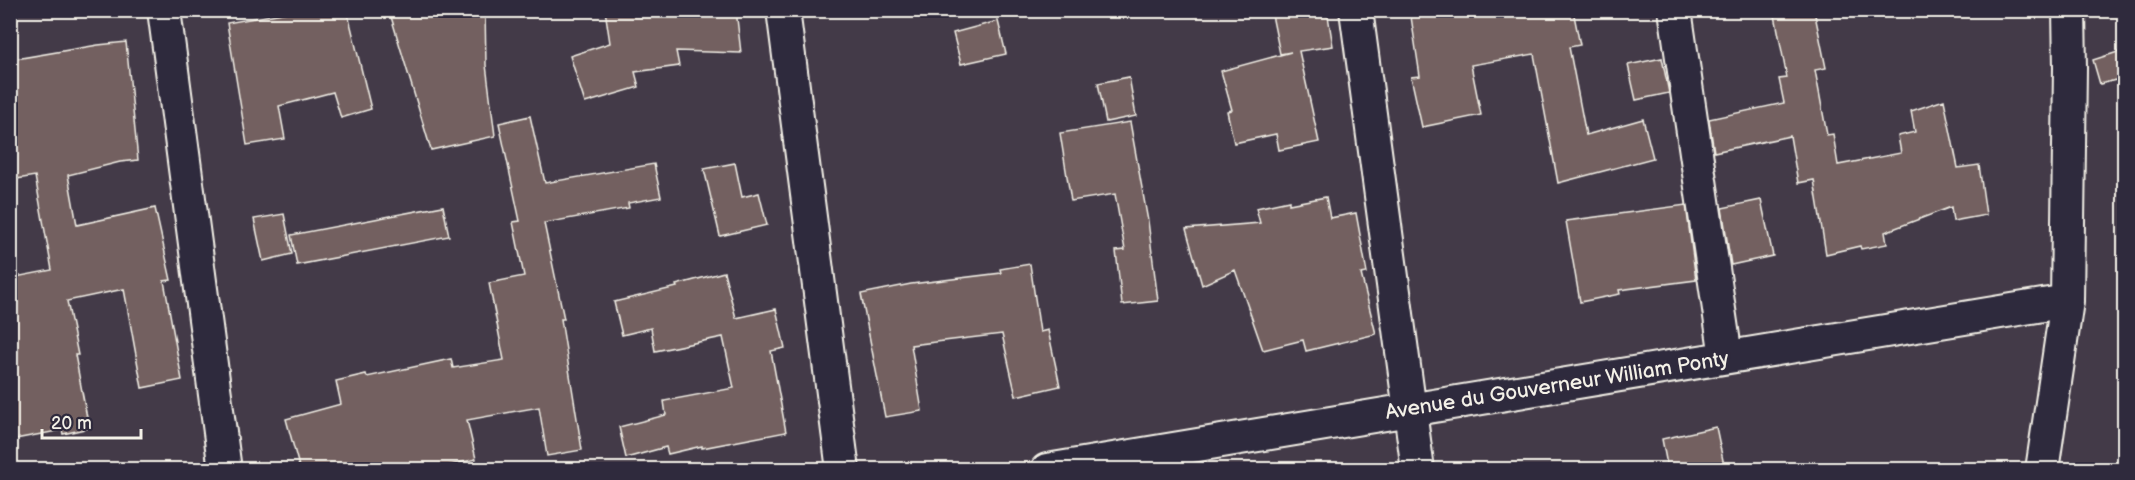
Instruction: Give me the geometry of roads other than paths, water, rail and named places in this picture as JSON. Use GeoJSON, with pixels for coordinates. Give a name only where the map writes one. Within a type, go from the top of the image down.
{"type":"FeatureCollection","features":[{"type":"Feature","properties":{"kind":"street"},"geometry":{"type":"LineString","coordinates":[[164,10],[225,470]]}},
{"type":"Feature","properties":{"kind":"street"},"geometry":{"type":"LineString","coordinates":[[783,10],[843,470]]}},
{"type":"Feature","properties":{"kind":"street"},"geometry":{"type":"LineString","coordinates":[[1356,10],[1418,470]]}},
{"type":"Feature","properties":{"kind":"street"},"geometry":{"type":"LineString","coordinates":[[1675,10],[1726,357]]}},
{"type":"Feature","properties":{"kind":"street"},"geometry":{"type":"LineString","coordinates":[[2042,470],[2067,301],[2069,10]]}},
{"type":"Feature","properties":{"kind":"street","name":"Avenue du Gouverneur William Ponty"},"geometry":{"type":"LineString","coordinates":[[1047,470],[2067,301]]}}]}
